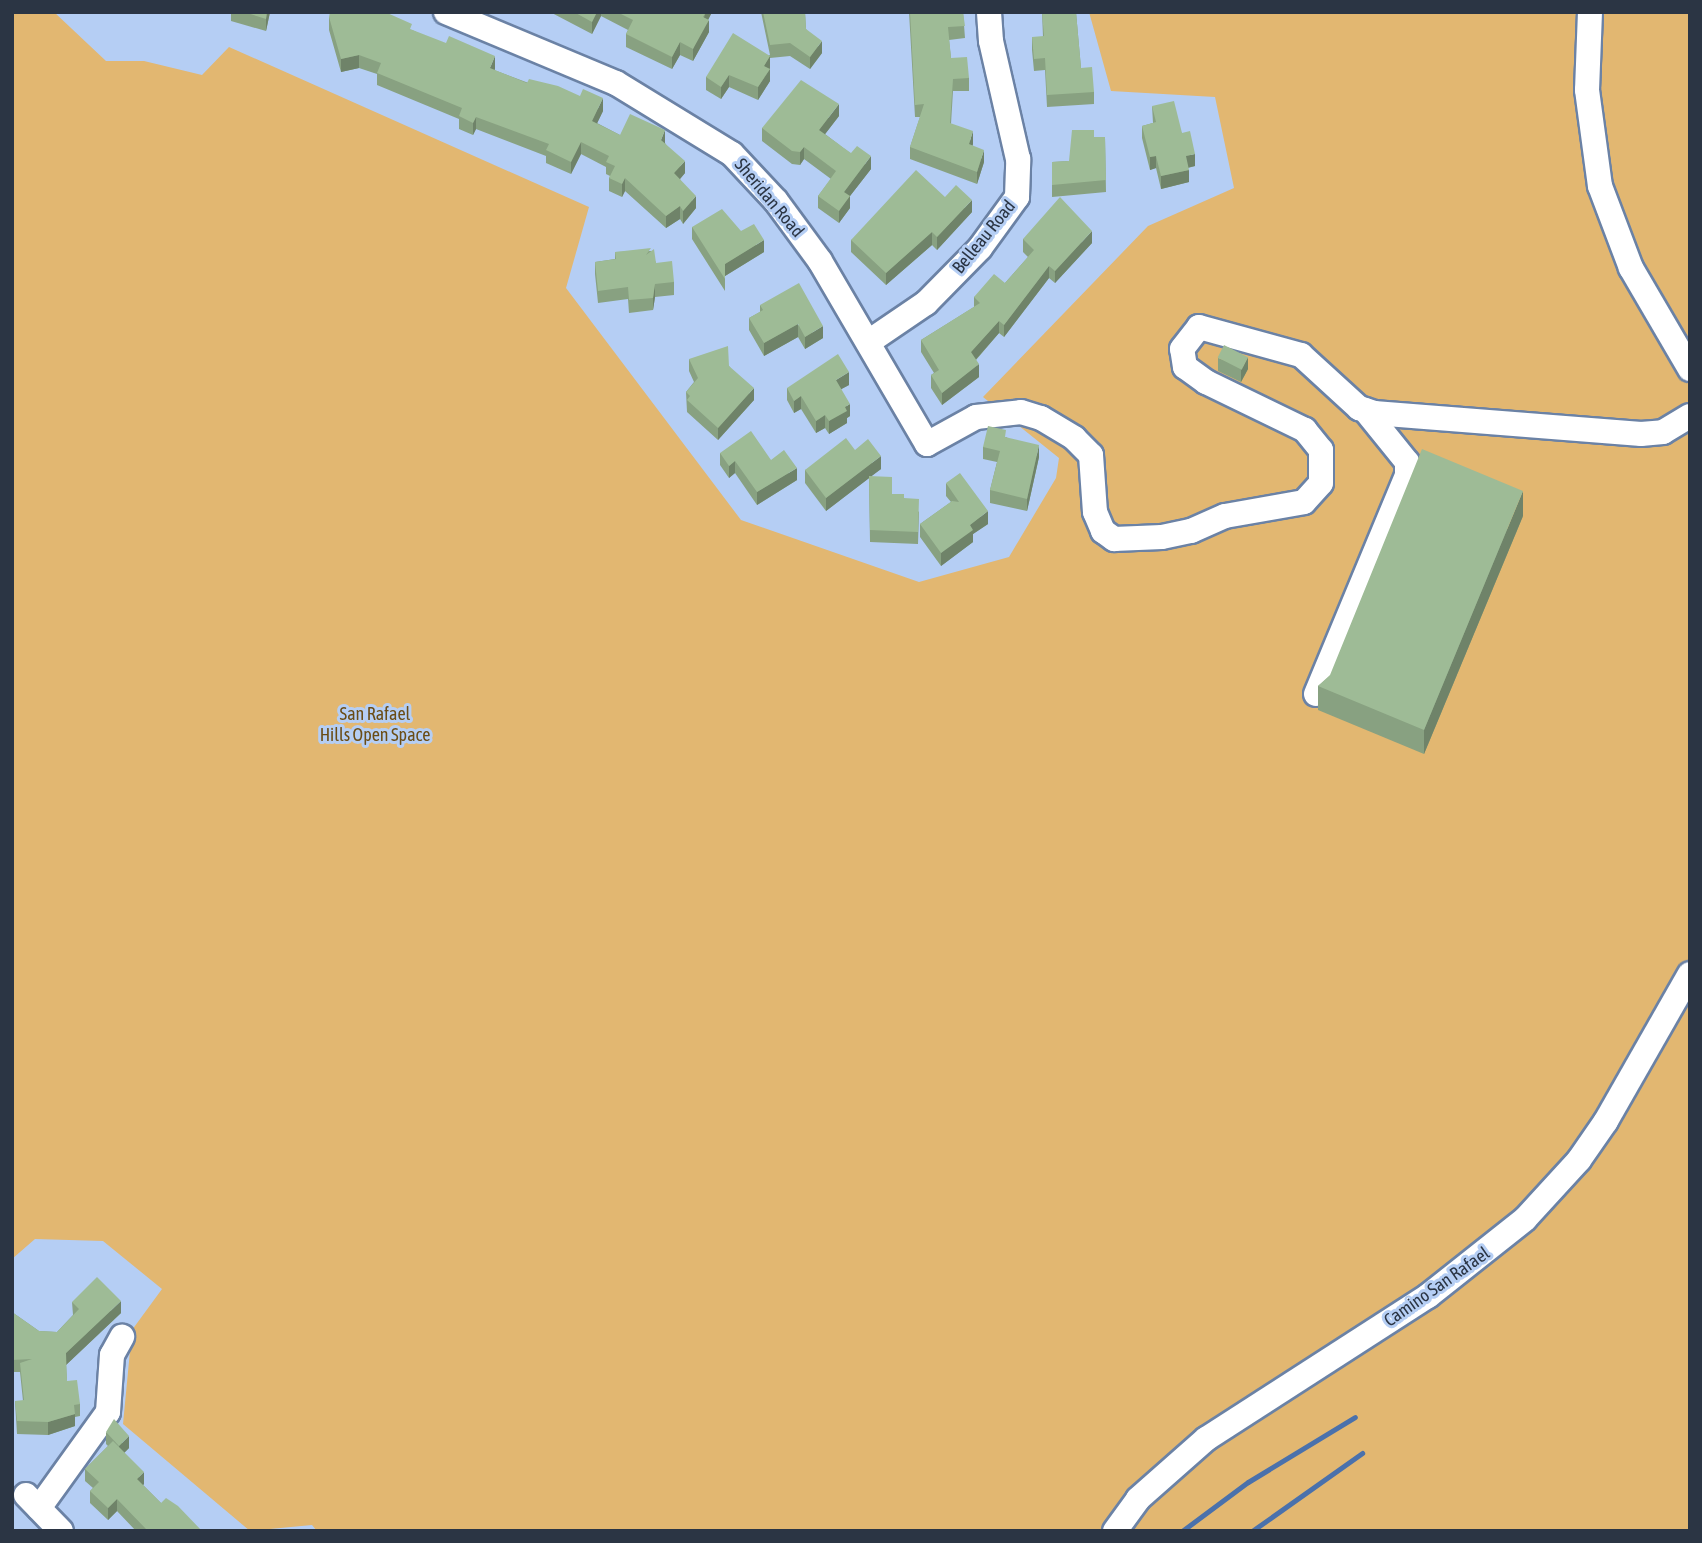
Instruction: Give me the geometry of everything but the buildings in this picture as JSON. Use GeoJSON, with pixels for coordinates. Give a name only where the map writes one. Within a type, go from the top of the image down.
{"type":"FeatureCollection","features":[{"type":"Feature","properties":{"kind":"street","name":"Sheridan Road"},"geometry":{"type":"LineString","coordinates":[[446,12],[616,83],[732,155],[776,201],[870,341],[927,444],[976,417],[1021,412],[1041,418],[1073,438],[1091,455],[1095,512],[1103,531],[1126,541],[1191,531],[1225,516],[1304,502],[1321,484],[1321,450],[1306,430],[1206,382],[1185,367],[1181,349],[1195,329],[1204,326],[1231,332],[1301,355],[1365,410]]}},
{"type":"Feature","properties":{"kind":"street","name":"Belleau Road"},"geometry":{"type":"LineString","coordinates":[[870,341],[926,303],[980,248],[1017,197],[1018,159],[991,41],[989,12]]}},
{"type":"Feature","properties":{"kind":"street"},"geometry":{"type":"LineString","coordinates":[[1590,12],[1587,90],[1600,186],[1630,268],[1690,369]]}},
{"type":"Feature","properties":{"kind":"street"},"geometry":{"type":"LineString","coordinates":[[1365,410],[1641,434],[1663,432],[1690,416]]}},
{"type":"Feature","properties":{"kind":"street"},"geometry":{"type":"LineString","coordinates":[[1316,694],[1407,475],[1407,462],[1365,410]]}},
{"type":"Feature","properties":{"kind":"street","name":"Camino San Rafael"},"geometry":{"type":"LineString","coordinates":[[1115,1531],[1138,1499],[1206,1439],[1428,1296],[1525,1219],[1579,1160],[1606,1121],[1690,974]]}},
{"type":"Feature","properties":{"kind":"street"},"geometry":{"type":"LineString","coordinates":[[61,1531],[32,1502],[108,1412],[112,1355],[122,1337]]}},
{"type":"Feature","properties":{"kind":"green space","name":"San Rafael Hills Open Space"},"geometry":{"type":"Polygon","coordinates":[[[12,12],[54,12],[106,61],[144,61],[202,75],[229,47],[589,207],[566,288],[741,520],[919,582],[1009,557],[1056,478],[1059,458],[983,397],[1148,226],[1234,188],[1215,97],[1111,91],[1089,12],[1690,12],[1690,1531],[317,1531],[312,1525],[250,1531],[123,1424],[132,1330],[162,1289],[103,1241],[35,1239],[12,1259],[12,12]]]}},
{"type":"Feature","properties":{"kind":"waterway"},"geometry":{"type":"LineString","coordinates":[[1182,1531],[1248,1482],[1355,1417]]}},
{"type":"Feature","properties":{"kind":"waterway"},"geometry":{"type":"LineString","coordinates":[[1252,1531],[1362,1453]]}}]}
